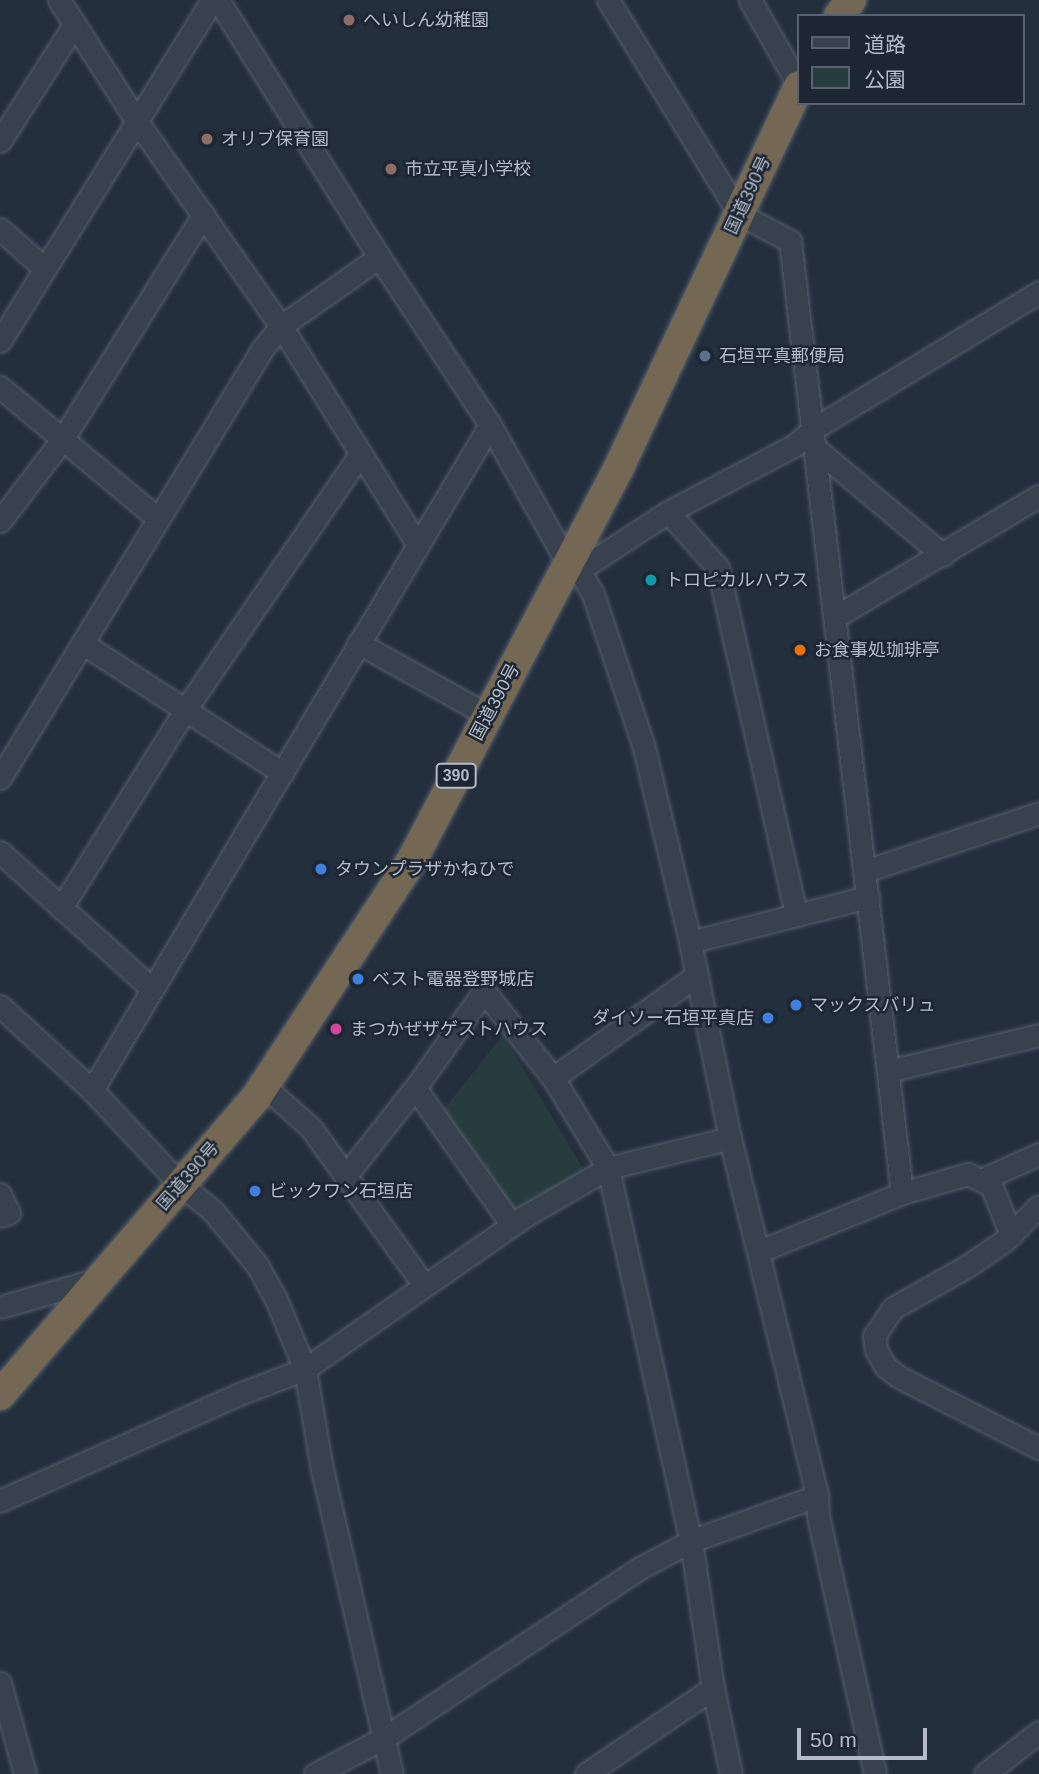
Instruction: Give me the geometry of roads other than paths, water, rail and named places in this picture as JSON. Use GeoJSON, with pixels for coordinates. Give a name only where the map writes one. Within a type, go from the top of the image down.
{"type":"FeatureCollection","features":[{"type":"Feature","properties":{"kind":"highway","name":"国道390号"},"geometry":{"type":"LineString","coordinates":[[0,1395],[264,1086],[411,862],[488,715],[574,567],[797,90]]}},
{"type":"Feature","properties":{"kind":"street"},"geometry":{"type":"LineString","coordinates":[[59,0],[136,120],[281,326],[418,545]]}},
{"type":"Feature","properties":{"kind":"street"},"geometry":{"type":"LineString","coordinates":[[0,341],[43,267],[212,0]]}},
{"type":"Feature","properties":{"kind":"street"},"geometry":{"type":"LineString","coordinates":[[218,0],[379,257],[490,425],[574,567],[593,594],[643,744],[690,942],[730,1138],[760,1251],[817,1496],[818,1516],[874,1774]]}},
{"type":"Feature","properties":{"kind":"street"},"geometry":{"type":"LineString","coordinates":[[608,0],[739,215],[790,241],[902,1193]]}},
{"type":"Feature","properties":{"kind":"street"},"geometry":{"type":"LineString","coordinates":[[750,0],[797,82]]}},
{"type":"Feature","properties":{"kind":"street"},"geometry":{"type":"LineString","coordinates":[[0,141],[74,25]]}},
{"type":"Feature","properties":{"kind":"street"},"geometry":{"type":"LineString","coordinates":[[0,521],[62,440],[203,215]]}},
{"type":"Feature","properties":{"kind":"street"},"geometry":{"type":"LineString","coordinates":[[0,229],[43,267]]}},
{"type":"Feature","properties":{"kind":"street"},"geometry":{"type":"LineString","coordinates":[[0,778],[263,348],[281,326],[379,257]]}},
{"type":"Feature","properties":{"kind":"street"},"geometry":{"type":"LineString","coordinates":[[574,567],[668,512],[795,445],[814,438],[1039,292]]}},
{"type":"Feature","properties":{"kind":"street"},"geometry":{"type":"LineString","coordinates":[[0,387],[157,518]]}},
{"type":"Feature","properties":{"kind":"street"},"geometry":{"type":"LineString","coordinates":[[92,1090],[490,425]]}},
{"type":"Feature","properties":{"kind":"street"},"geometry":{"type":"LineString","coordinates":[[814,438],[943,555]]}},
{"type":"Feature","properties":{"kind":"street"},"geometry":{"type":"LineString","coordinates":[[61,908],[185,709],[360,454]]}},
{"type":"Feature","properties":{"kind":"street"},"geometry":{"type":"LineString","coordinates":[[835,617],[1039,496]]}},
{"type":"Feature","properties":{"kind":"street"},"geometry":{"type":"LineString","coordinates":[[668,512],[718,568],[796,915]]}},
{"type":"Feature","properties":{"kind":"street"},"geometry":{"type":"LineString","coordinates":[[82,643],[283,773]]}},
{"type":"Feature","properties":{"kind":"street"},"geometry":{"type":"LineString","coordinates":[[358,643],[488,715]]}},
{"type":"Feature","properties":{"kind":"street"},"geometry":{"type":"LineString","coordinates":[[865,871],[1039,813]]}},
{"type":"Feature","properties":{"kind":"street"},"geometry":{"type":"LineString","coordinates":[[0,852],[152,989]]}},
{"type":"Feature","properties":{"kind":"street"},"geometry":{"type":"LineString","coordinates":[[690,942],[868,897]]}},
{"type":"Feature","properties":{"kind":"street"},"geometry":{"type":"LineString","coordinates":[[553,1078],[697,975]]}},
{"type":"Feature","properties":{"kind":"street"},"geometry":{"type":"LineString","coordinates":[[347,1174],[415,1088],[484,991],[553,1078],[608,1168],[691,1541],[713,1688],[731,1774]]}},
{"type":"Feature","properties":{"kind":"street"},"geometry":{"type":"LineString","coordinates":[[4,1015],[92,1090],[181,1185],[212,1211],[257,1265],[292,1332],[305,1369],[322,1469],[392,1774]]}},
{"type":"Feature","properties":{"kind":"street"},"geometry":{"type":"LineString","coordinates":[[888,1071],[1039,1035]]}},
{"type":"Feature","properties":{"kind":"street"},"geometry":{"type":"LineString","coordinates":[[264,1086],[311,1128],[347,1174],[424,1285]]}},
{"type":"Feature","properties":{"kind":"street"},"geometry":{"type":"LineString","coordinates":[[415,1088],[512,1225]]}},
{"type":"Feature","properties":{"kind":"street"},"geometry":{"type":"LineString","coordinates":[[0,1502],[239,1394],[305,1369],[512,1225],[608,1168],[730,1138]]}},
{"type":"Feature","properties":{"kind":"street"},"geometry":{"type":"LineString","coordinates":[[983,1179],[1039,1154]]}},
{"type":"Feature","properties":{"kind":"street"},"geometry":{"type":"LineString","coordinates":[[760,1251],[902,1193],[968,1174],[983,1179],[996,1193],[1011,1235]]}},
{"type":"Feature","properties":{"kind":"street"},"geometry":{"type":"LineString","coordinates":[[0,1194],[9,1213],[0,1216]]}},
{"type":"Feature","properties":{"kind":"street"},"geometry":{"type":"LineString","coordinates":[[1039,1206],[1011,1235],[966,1267],[892,1308],[874,1336],[876,1350],[886,1367],[899,1377],[1039,1448]]}},
{"type":"Feature","properties":{"kind":"street"},"geometry":{"type":"LineString","coordinates":[[0,1307],[98,1279]]}},
{"type":"Feature","properties":{"kind":"street"},"geometry":{"type":"LineString","coordinates":[[315,1774],[384,1738],[630,1575],[691,1541],[817,1496]]}},
{"type":"Feature","properties":{"kind":"street"},"geometry":{"type":"LineString","coordinates":[[0,1683],[5,1713],[25,1774]]}},
{"type":"Feature","properties":{"kind":"street"},"geometry":{"type":"LineString","coordinates":[[586,1774],[713,1688]]}},
{"type":"Feature","properties":{"kind":"street"},"geometry":{"type":"LineString","coordinates":[[985,1774],[1039,1732]]}},
{"type":"Feature","properties":{"kind":"place","name":"へいしん幼稚園"},"geometry":{"type":"Point","coordinates":[349,20]}},
{"type":"Feature","properties":{"kind":"place","name":"オリブ保育園"},"geometry":{"type":"Point","coordinates":[207,139]}},
{"type":"Feature","properties":{"kind":"place","name":"市立平真小学校"},"geometry":{"type":"Point","coordinates":[391,169]}},
{"type":"Feature","properties":{"kind":"place","name":"石垣平真郵便局"},"geometry":{"type":"Point","coordinates":[705,356]}},
{"type":"Feature","properties":{"kind":"place","name":"トロピカルハウス"},"geometry":{"type":"Point","coordinates":[651,580]}},
{"type":"Feature","properties":{"kind":"place","name":"お食事処珈琲亭"},"geometry":{"type":"Point","coordinates":[800,650]}},
{"type":"Feature","properties":{"kind":"place","name":"タウンプラザかねひで"},"geometry":{"type":"Point","coordinates":[321,869]}},
{"type":"Feature","properties":{"kind":"place","name":"ベスト電器登野城店"},"geometry":{"type":"Point","coordinates":[358,979]}},
{"type":"Feature","properties":{"kind":"place","name":"マックスバリュ"},"geometry":{"type":"Point","coordinates":[796,1005]}},
{"type":"Feature","properties":{"kind":"place","name":"ダイソー石垣平真店"},"geometry":{"type":"Point","coordinates":[768,1018]}},
{"type":"Feature","properties":{"kind":"place","name":"まつかぜザゲストハウス"},"geometry":{"type":"Point","coordinates":[336,1029]}},
{"type":"Feature","properties":{"kind":"place","name":"ビックワン石垣店"},"geometry":{"type":"Point","coordinates":[255,1191]}}]}
